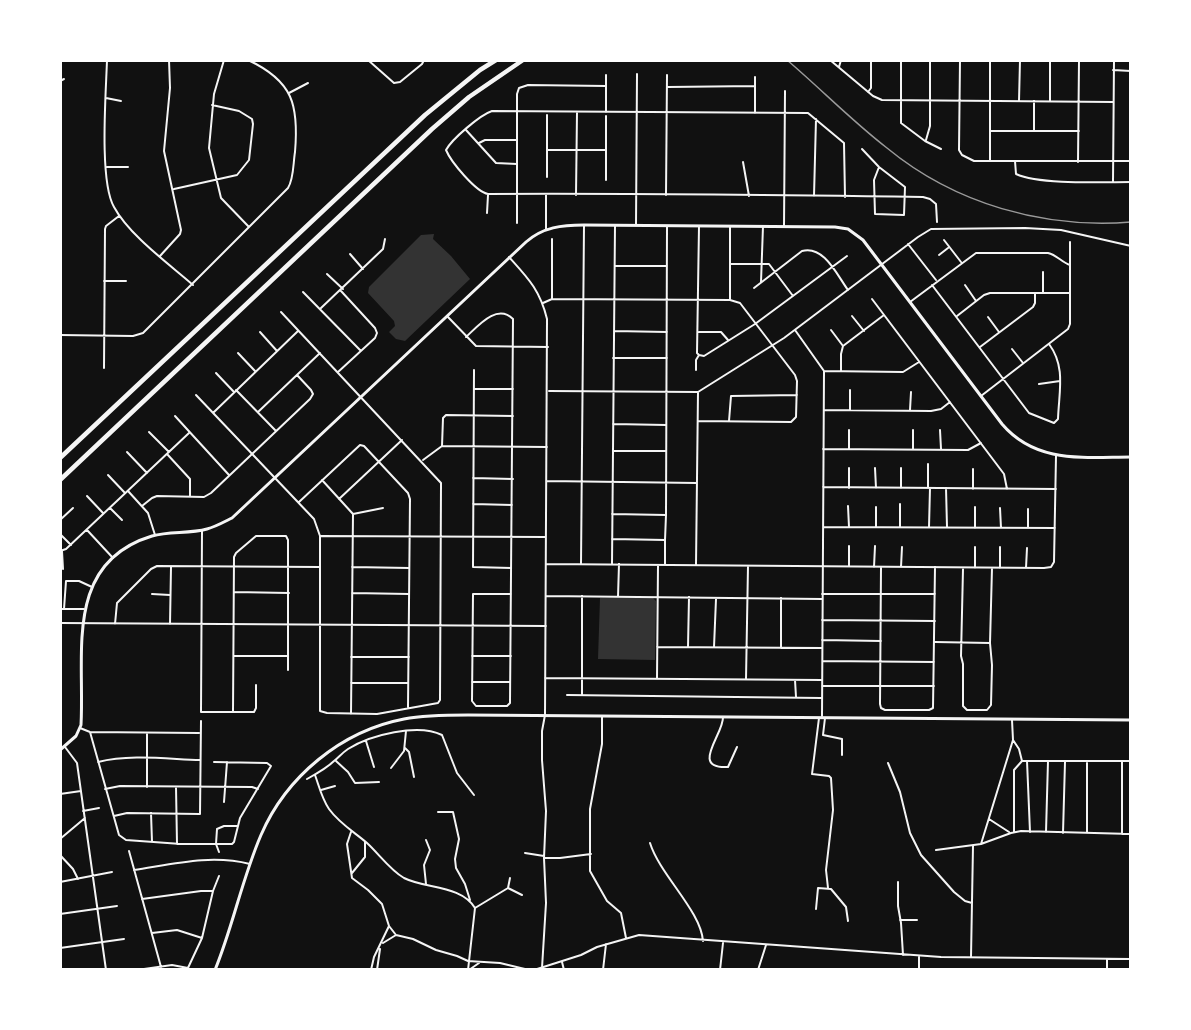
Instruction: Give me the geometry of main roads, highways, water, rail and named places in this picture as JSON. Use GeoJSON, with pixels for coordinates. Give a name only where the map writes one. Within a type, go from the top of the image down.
{"type":"FeatureCollection","features":[{"type":"Feature","properties":{"kind":"highway"},"geometry":{"type":"LineString","coordinates":[[60,458],[425,115],[480,70],[496,60]]}},
{"type":"Feature","properties":{"kind":"highway"},"geometry":{"type":"LineString","coordinates":[[60,480],[432,129],[469,97],[523,60]]}},
{"type":"Feature","properties":{"kind":"railway"},"geometry":{"type":"LineString","coordinates":[[787,60],[874,138],[913,168],[971,198],[1002,209],[1066,221],[1131,222]]}}]}
